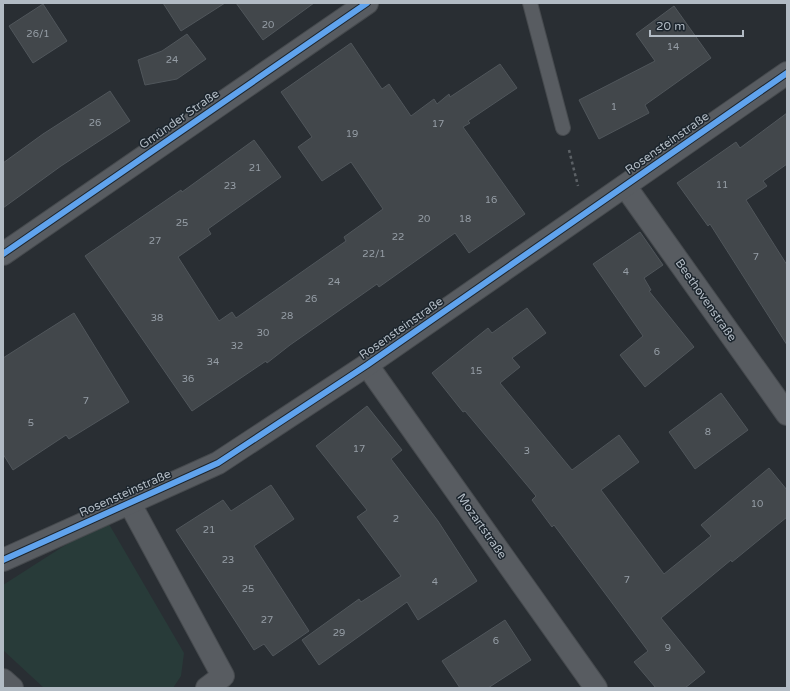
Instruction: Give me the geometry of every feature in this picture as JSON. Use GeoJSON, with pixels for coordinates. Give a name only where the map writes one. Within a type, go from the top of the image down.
{"type":"FeatureCollection","features":[{"type":"Feature","properties":{"kind":"street","name":"Gmünder Straße"},"geometry":{"type":"LineString","coordinates":[[3,254],[367,3]]}},
{"type":"Feature","properties":{"kind":"street","name":"Rosensteinstraße"},"geometry":{"type":"LineString","coordinates":[[3,560],[218,463],[367,365],[787,73]]}},
{"type":"Feature","properties":{"kind":"street","name":"Beethovenstraße"},"geometry":{"type":"LineString","coordinates":[[625,186],[787,414]]}},
{"type":"Feature","properties":{"kind":"street","name":"Mozartstraße"},"geometry":{"type":"LineString","coordinates":[[367,365],[596,688]]}},
{"type":"Feature","properties":{"kind":"street","name":"Rosensteinstraße"},"geometry":{"type":"LineString","coordinates":[[129,502],[223,676],[207,688]]}},
{"type":"Feature","properties":{"kind":"street"},"geometry":{"type":"LineString","coordinates":[[3,680],[12,688]]}},
{"type":"Feature","properties":{"kind":"lane"},"geometry":{"type":"LineString","coordinates":[[530,3],[563,128]]}},
{"type":"Feature","properties":{"kind":"path"},"geometry":{"type":"LineString","coordinates":[[563,128],[586,213]]}},
{"type":"Feature","properties":{"kind":"green space"},"geometry":{"type":"Polygon","coordinates":[[[106,519],[184,653],[181,676],[173,688],[44,688],[3,650],[3,585],[106,519]]]}},
{"type":"Feature","properties":{"kind":"building"},"geometry":{"type":"Polygon","coordinates":[[[163,3],[225,3],[181,31],[163,3]]]}},
{"type":"Feature","properties":{"kind":"building"},"geometry":{"type":"Polygon","coordinates":[[[236,3],[314,3],[263,40],[236,3]]]}},
{"type":"Feature","properties":{"kind":"building"},"geometry":{"type":"Polygon","coordinates":[[[43,4],[67,41],[33,63],[9,26],[43,4]]]}},
{"type":"Feature","properties":{"kind":"building"},"geometry":{"type":"Polygon","coordinates":[[[674,6],[711,58],[645,105],[649,113],[599,139],[579,100],[655,61],[636,34],[674,6]]]}},
{"type":"Feature","properties":{"kind":"building"},"geometry":{"type":"Polygon","coordinates":[[[187,34],[206,59],[177,79],[145,85],[138,60],[162,51],[187,34]]]}},
{"type":"Feature","properties":{"kind":"building"},"geometry":{"type":"Polygon","coordinates":[[[351,43],[382,89],[389,84],[411,116],[434,99],[437,104],[449,94],[450,97],[500,64],[517,88],[468,121],[470,123],[463,127],[525,214],[469,253],[455,233],[379,287],[377,284],[290,345],[267,363],[266,361],[192,411],[85,256],[181,190],[182,192],[254,140],[281,177],[208,229],[211,234],[178,257],[219,321],[232,312],[236,318],[346,241],[344,237],[383,209],[351,162],[322,181],[298,147],[312,137],[281,92],[351,43]]]}},
{"type":"Feature","properties":{"kind":"building"},"geometry":{"type":"Polygon","coordinates":[[[110,91],[130,121],[61,166],[3,208],[3,163],[43,134],[110,91]]]}},
{"type":"Feature","properties":{"kind":"building"},"geometry":{"type":"Polygon","coordinates":[[[787,113],[787,164],[763,181],[767,186],[746,200],[787,265],[787,345],[710,224],[708,226],[677,183],[736,142],[740,148],[787,113]]]}},
{"type":"Feature","properties":{"kind":"building"},"geometry":{"type":"Polygon","coordinates":[[[640,232],[663,265],[644,278],[651,290],[649,291],[694,347],[645,387],[620,355],[643,336],[593,264],[640,232]]]}},
{"type":"Feature","properties":{"kind":"building"},"geometry":{"type":"Polygon","coordinates":[[[527,308],[546,333],[512,358],[520,367],[500,383],[572,470],[619,435],[639,462],[601,490],[664,574],[711,536],[701,525],[769,468],[787,490],[787,517],[732,562],[731,560],[661,618],[705,672],[685,688],[656,688],[634,662],[648,651],[554,525],[552,527],[532,500],[536,496],[465,411],[463,412],[432,373],[488,328],[492,333],[527,308]]]}},
{"type":"Feature","properties":{"kind":"building"},"geometry":{"type":"Polygon","coordinates":[[[74,313],[129,402],[69,439],[66,435],[13,470],[3,454],[3,358],[74,313]]]}},
{"type":"Feature","properties":{"kind":"building"},"geometry":{"type":"Polygon","coordinates":[[[721,393],[748,430],[695,469],[669,432],[721,393]]]}},
{"type":"Feature","properties":{"kind":"building"},"geometry":{"type":"Polygon","coordinates":[[[367,406],[402,450],[391,459],[438,521],[477,581],[418,620],[407,602],[319,665],[302,640],[359,599],[361,602],[401,576],[357,517],[367,510],[316,446],[367,406]]]}},
{"type":"Feature","properties":{"kind":"building"},"geometry":{"type":"Polygon","coordinates":[[[271,485],[294,519],[254,546],[309,631],[273,656],[264,644],[254,650],[176,530],[223,500],[231,511],[271,485]]]}},
{"type":"Feature","properties":{"kind":"building"},"geometry":{"type":"Polygon","coordinates":[[[505,620],[531,660],[488,688],[460,688],[442,661],[505,620]]]}},
{"type":"Feature","properties":{"kind":"cycle path"},"geometry":{"type":"LineString","coordinates":[[3,254],[367,3]]}},
{"type":"Feature","properties":{"kind":"cycle path"},"geometry":{"type":"LineString","coordinates":[[3,560],[218,463],[367,365],[787,73]]}}]}
